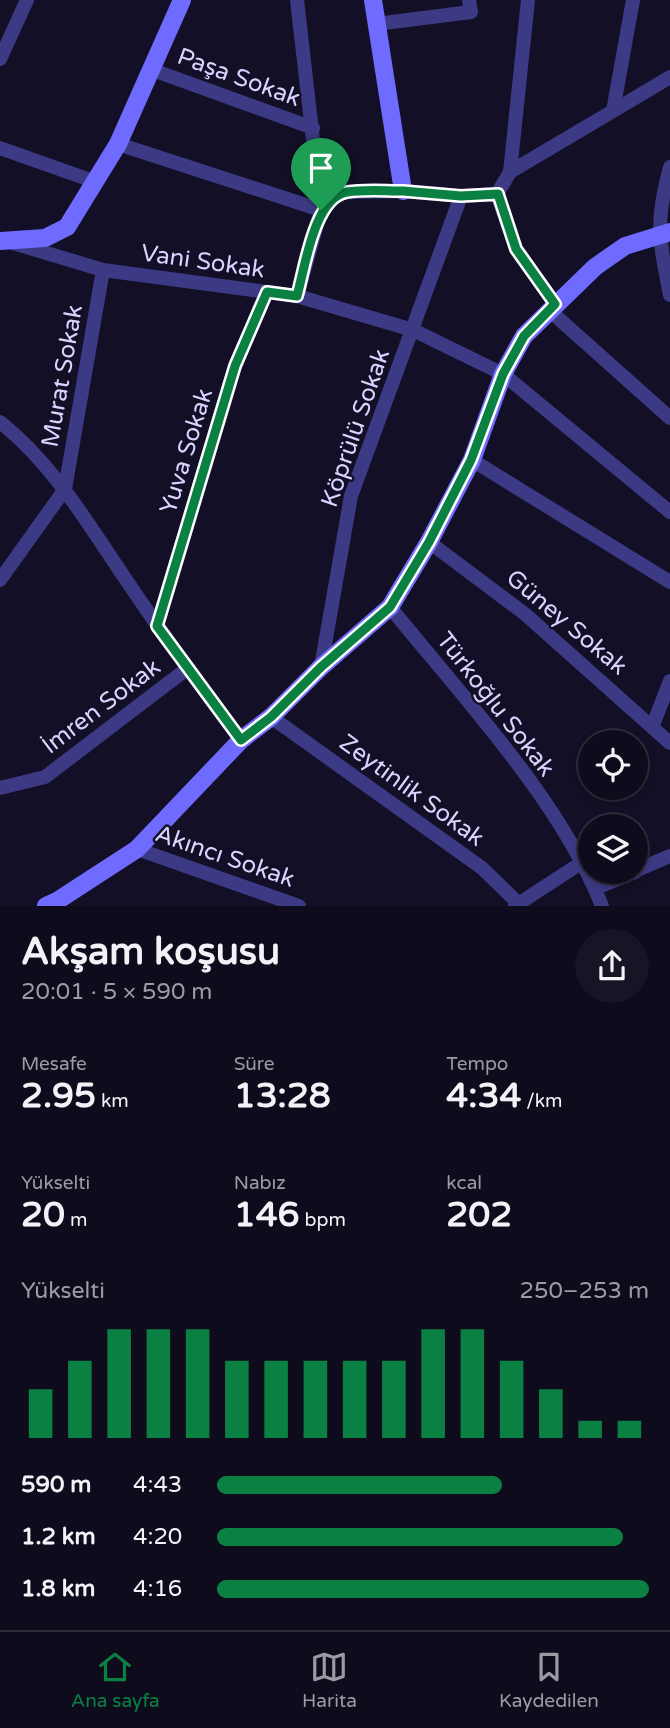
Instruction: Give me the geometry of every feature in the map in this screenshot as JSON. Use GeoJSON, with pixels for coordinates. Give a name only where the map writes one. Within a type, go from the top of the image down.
{"type":"FeatureCollection","features":[{"type":"Feature","properties":{"kind":"main road"},"geometry":{"type":"LineString","coordinates":[[6,241],[46,237],[67,226],[118,144],[182,0]]}},
{"type":"Feature","properties":{"kind":"main road"},"geometry":{"type":"LineString","coordinates":[[373,0],[403,191]]}},
{"type":"Feature","properties":{"kind":"main road"},"geometry":{"type":"LineString","coordinates":[[46,905],[57,901],[137,849],[241,740],[271,717],[321,667],[390,607],[429,542],[471,460],[503,374],[524,336],[595,267],[625,246],[664,233]]}},
{"type":"Feature","properties":{"kind":"street"},"geometry":{"type":"LineString","coordinates":[[0,59],[27,0]]}},
{"type":"Feature","properties":{"kind":"street"},"geometry":{"type":"LineString","coordinates":[[297,0],[321,210],[297,296]]}},
{"type":"Feature","properties":{"kind":"street"},"geometry":{"type":"LineString","coordinates":[[376,24],[471,12],[469,0]]}},
{"type":"Feature","properties":{"kind":"street"},"geometry":{"type":"LineString","coordinates":[[528,0],[510,172],[498,194],[516,249],[552,307],[670,418]]}},
{"type":"Feature","properties":{"kind":"street"},"geometry":{"type":"LineString","coordinates":[[613,111],[633,0]]}},
{"type":"Feature","properties":{"kind":"street","name":"Paşa Sokak"},"geometry":{"type":"LineString","coordinates":[[150,69],[313,128]]}},
{"type":"Feature","properties":{"kind":"street"},"geometry":{"type":"LineString","coordinates":[[510,172],[670,77]]}},
{"type":"Feature","properties":{"kind":"street"},"geometry":{"type":"LineString","coordinates":[[118,144],[321,210]]}},
{"type":"Feature","properties":{"kind":"street"},"geometry":{"type":"LineString","coordinates":[[0,148],[96,183]]}},
{"type":"Feature","properties":{"kind":"street"},"geometry":{"type":"LineString","coordinates":[[670,167],[661,200],[670,295]]}},
{"type":"Feature","properties":{"kind":"street"},"geometry":{"type":"LineString","coordinates":[[321,210],[334,196],[346,192],[403,191],[461,196],[498,194]]}},
{"type":"Feature","properties":{"kind":"street","name":"Köprülü Sokak"},"geometry":{"type":"LineString","coordinates":[[321,667],[351,496],[461,196]]}},
{"type":"Feature","properties":{"kind":"street","name":"Vani Sokak"},"geometry":{"type":"LineString","coordinates":[[6,241],[103,270],[297,296],[414,330],[503,374],[670,512]]}},
{"type":"Feature","properties":{"kind":"street","name":"Murat Sokak"},"geometry":{"type":"LineString","coordinates":[[65,489],[103,270]]}},
{"type":"Feature","properties":{"kind":"street","name":"Yuva Sokak"},"geometry":{"type":"LineString","coordinates":[[157,626],[235,366],[267,292]]}},
{"type":"Feature","properties":{"kind":"street"},"geometry":{"type":"LineString","coordinates":[[0,422],[20,438],[65,489],[157,626],[241,740]]}},
{"type":"Feature","properties":{"kind":"street"},"geometry":{"type":"LineString","coordinates":[[471,460],[670,582]]}},
{"type":"Feature","properties":{"kind":"street"},"geometry":{"type":"LineString","coordinates":[[0,580],[65,489]]}},
{"type":"Feature","properties":{"kind":"street","name":"Güney Sokak"},"geometry":{"type":"LineString","coordinates":[[429,542],[524,614],[653,725],[670,743]]}},
{"type":"Feature","properties":{"kind":"street","name":"Türkoğlu Sokak"},"geometry":{"type":"LineString","coordinates":[[390,607],[511,756],[578,852]]}},
{"type":"Feature","properties":{"kind":"street","name":"İmren Sokak"},"geometry":{"type":"LineString","coordinates":[[0,788],[45,777],[188,668]]}},
{"type":"Feature","properties":{"kind":"street"},"geometry":{"type":"LineString","coordinates":[[653,725],[670,681]]}},
{"type":"Feature","properties":{"kind":"street","name":"Zeytinlik Sokak"},"geometry":{"type":"LineString","coordinates":[[271,717],[482,868],[519,904]]}},
{"type":"Feature","properties":{"kind":"street","name":"Akıncı Sokak"},"geometry":{"type":"LineString","coordinates":[[137,849],[299,905]]}},
{"type":"Feature","properties":{"kind":"street"},"geometry":{"type":"LineString","coordinates":[[648,865],[670,856]]}},
{"type":"Feature","properties":{"kind":"street"},"geometry":{"type":"LineString","coordinates":[[519,904],[578,865]]}},
{"type":"Feature","properties":{"kind":"street","name":"Türkoğlu Sokak"},"geometry":{"type":"LineString","coordinates":[[594,884],[603,905]]}},
{"type":"Feature","properties":{"kind":"street"},"geometry":{"type":"LineString","coordinates":[[596,888],[605,884]]}},
{"type":"Feature","properties":{"kind":"route"},"geometry":{"type":"LineString","coordinates":[[403,191],[461,196],[498,194],[516,249],[555,304],[524,336],[503,374],[471,460],[429,542],[390,607],[321,667],[271,717],[241,740],[157,626],[235,366],[267,292],[297,296],[321,210],[334,196],[346,192],[403,191]]}}]}
